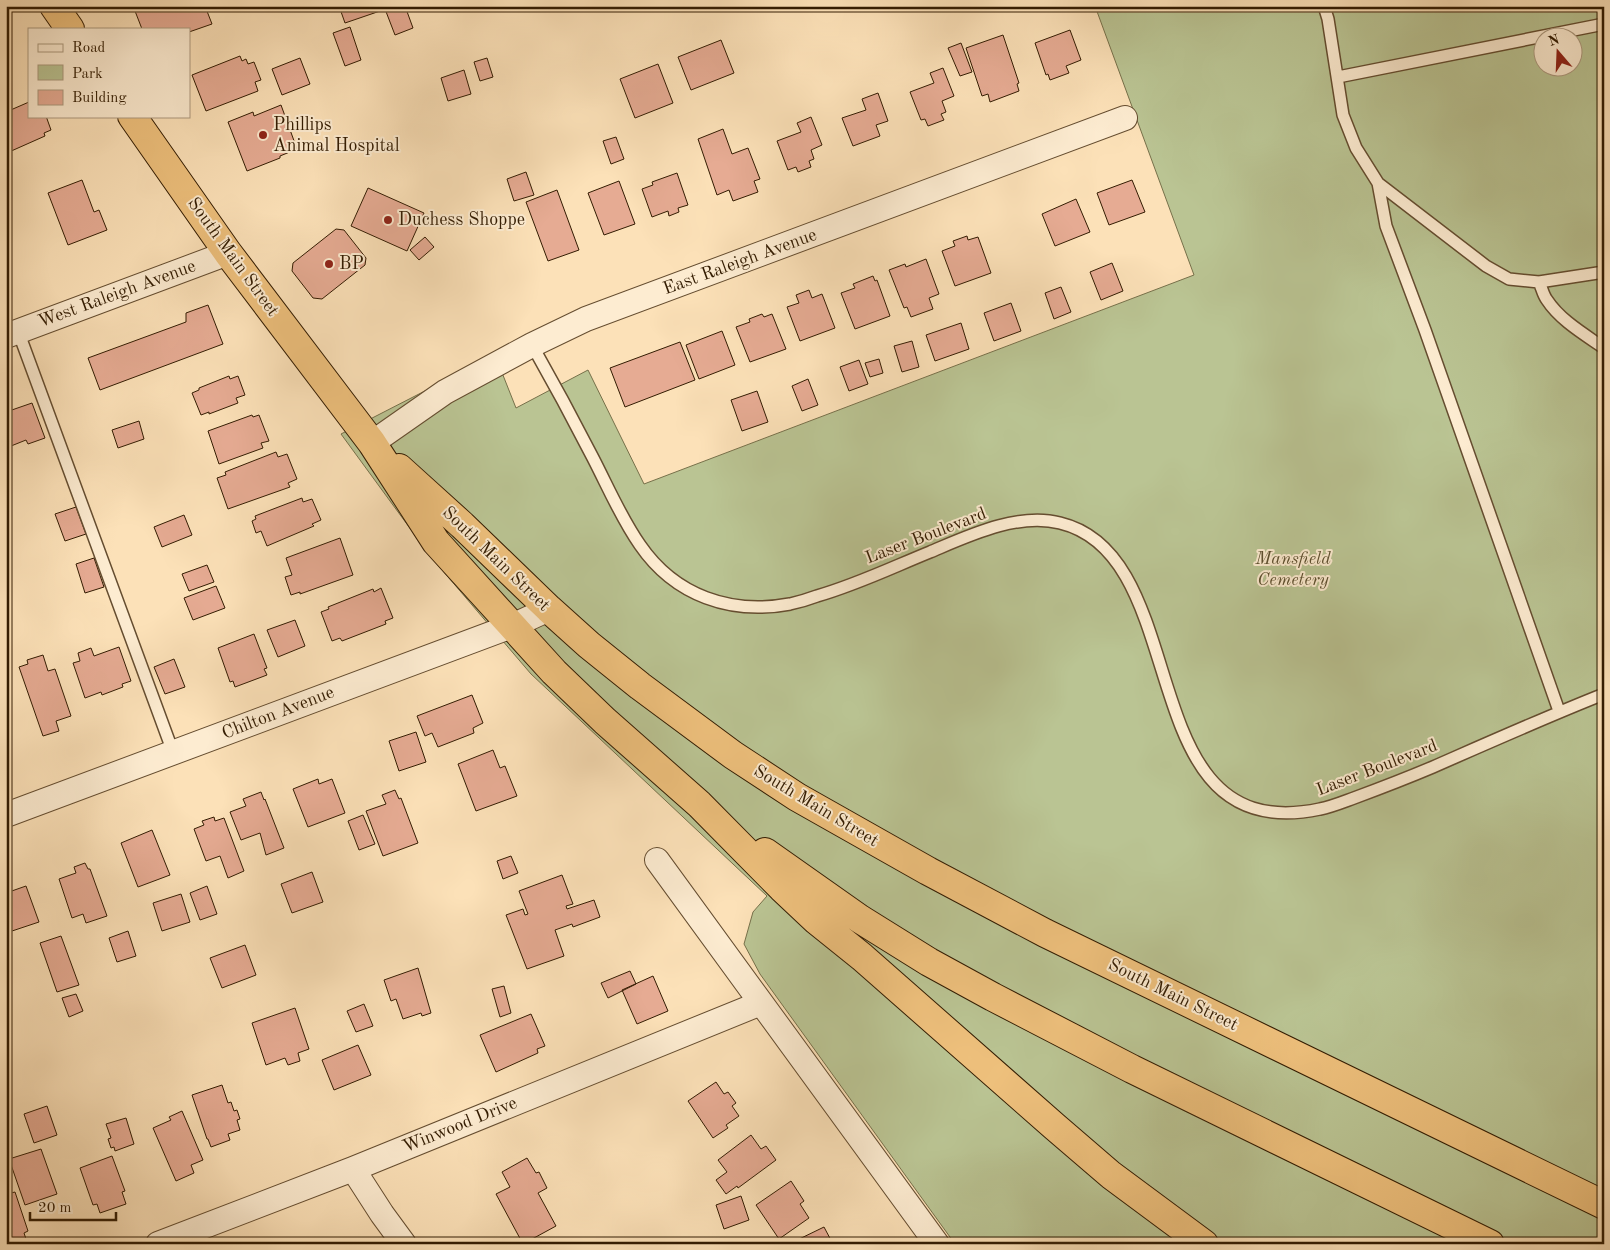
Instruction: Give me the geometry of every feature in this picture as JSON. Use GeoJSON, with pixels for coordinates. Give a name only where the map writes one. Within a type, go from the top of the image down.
{"type":"FeatureCollection","features":[{"type":"Feature","properties":{"kind":"highway"},"geometry":{"type":"LineString","coordinates":[[54,6],[69,28]]}},
{"type":"Feature","properties":{"kind":"highway","name":"South Main Street"},"geometry":{"type":"LineString","coordinates":[[133,118],[228,253],[372,443],[436,542],[554,672],[605,721],[699,804]]}},
{"type":"Feature","properties":{"kind":"highway","name":"South Main Street"},"geometry":{"type":"LineString","coordinates":[[372,443],[589,645],[640,686],[733,755],[797,797],[928,872],[1045,933],[1604,1205]]}},
{"type":"Feature","properties":{"kind":"highway"},"geometry":{"type":"LineString","coordinates":[[699,804],[816,920],[862,956],[1104,1168],[1204,1244]]}},
{"type":"Feature","properties":{"kind":"highway"},"geometry":{"type":"LineString","coordinates":[[699,804],[860,919],[930,962],[1132,1069],[1490,1244]]}},
{"type":"Feature","properties":{"kind":"street","name":"East Raleigh Avenue"},"geometry":{"type":"LineString","coordinates":[[372,443],[445,392],[532,345],[586,319],[1125,118]]}},
{"type":"Feature","properties":{"kind":"street","name":"West Raleigh Avenue"},"geometry":{"type":"LineString","coordinates":[[12,333],[228,253]]}},
{"type":"Feature","properties":{"kind":"street","name":"Chilton Avenue"},"geometry":{"type":"LineString","coordinates":[[6,815],[512,626],[549,609]]}},
{"type":"Feature","properties":{"kind":"street"},"geometry":{"type":"LineString","coordinates":[[657,860],[937,1244]]}},
{"type":"Feature","properties":{"kind":"street","name":"Winwood Drive"},"geometry":{"type":"LineString","coordinates":[[158,1244],[353,1168],[761,1003]]}},
{"type":"Feature","properties":{"kind":"street"},"geometry":{"type":"LineString","coordinates":[[353,1168],[382,1214],[404,1244]]}},
{"type":"Feature","properties":{"kind":"lane"},"geometry":{"type":"LineString","coordinates":[[1324,6],[1328,19],[1343,115],[1356,148],[1378,183],[1486,266],[1509,279],[1539,282],[1604,272]]}},
{"type":"Feature","properties":{"kind":"lane"},"geometry":{"type":"LineString","coordinates":[[1338,77],[1604,24]]}},
{"type":"Feature","properties":{"kind":"lane"},"geometry":{"type":"LineString","coordinates":[[1378,183],[1386,226],[1425,330],[1560,712]]}},
{"type":"Feature","properties":{"kind":"lane"},"geometry":{"type":"LineString","coordinates":[[1539,282],[1545,298],[1554,310],[1604,348]]}},
{"type":"Feature","properties":{"kind":"lane"},"geometry":{"type":"LineString","coordinates":[[12,333],[173,752]]}},
{"type":"Feature","properties":{"kind":"lane","name":"Laser Boulevard"},"geometry":{"type":"LineString","coordinates":[[532,345],[564,401],[625,521],[642,548],[659,568],[685,589],[715,602],[744,608],[790,604],[840,590],[970,535],[996,527],[1034,520],[1061,523],[1089,534],[1114,556],[1130,583],[1142,609],[1181,726],[1191,750],[1206,775],[1241,803],[1267,813],[1322,809],[1394,784],[1604,694]]}},
{"type":"Feature","properties":{"kind":"green space","name":"Mansfield Cemetery"},"geometry":{"type":"Polygon","coordinates":[[[1095,6],[1604,6],[1604,1244],[955,1244],[760,974],[744,944],[753,912],[767,896],[531,674],[431,557],[341,434],[495,355],[516,408],[588,370],[644,484],[1194,275],[1095,6]]]}},
{"type":"Feature","properties":{"kind":"building"},"geometry":{"type":"Polygon","coordinates":[[[148,6],[205,6],[212,24],[190,32],[190,28],[142,28],[135,11],[148,6]]]}},
{"type":"Feature","properties":{"kind":"building"},"geometry":{"type":"Polygon","coordinates":[[[339,6],[382,6],[383,10],[345,23],[339,6]]]}},
{"type":"Feature","properties":{"kind":"building"},"geometry":{"type":"Polygon","coordinates":[[[393,6],[405,6],[413,28],[395,35],[385,9],[393,6]]]}},
{"type":"Feature","properties":{"kind":"building"},"geometry":{"type":"Polygon","coordinates":[[[350,27],[361,60],[345,66],[333,33],[350,27]]]}},
{"type":"Feature","properties":{"kind":"building"},"geometry":{"type":"Polygon","coordinates":[[[1070,30],[1081,60],[1066,66],[1069,73],[1050,80],[1048,74],[1046,75],[1035,43],[1070,30]]]}},
{"type":"Feature","properties":{"kind":"building"},"geometry":{"type":"Polygon","coordinates":[[[1003,35],[1019,83],[1017,84],[1019,91],[990,102],[988,94],[982,96],[966,48],[1003,35]]]}},
{"type":"Feature","properties":{"kind":"building"},"geometry":{"type":"Polygon","coordinates":[[[721,40],[734,73],[691,90],[678,57],[721,40]]]}},
{"type":"Feature","properties":{"kind":"building"},"geometry":{"type":"Polygon","coordinates":[[[961,43],[972,72],[960,76],[948,48],[961,43]]]}},
{"type":"Feature","properties":{"kind":"building"},"geometry":{"type":"Polygon","coordinates":[[[240,56],[242,61],[246,59],[248,64],[254,62],[261,80],[255,82],[258,91],[206,111],[192,75],[240,56]]]}},
{"type":"Feature","properties":{"kind":"building"},"geometry":{"type":"Polygon","coordinates":[[[300,58],[310,84],[282,95],[272,69],[300,58]]]}},
{"type":"Feature","properties":{"kind":"building"},"geometry":{"type":"Polygon","coordinates":[[[487,58],[493,77],[480,81],[474,62],[487,58]]]}},
{"type":"Feature","properties":{"kind":"building"},"geometry":{"type":"Polygon","coordinates":[[[658,64],[673,103],[635,118],[620,79],[658,64]]]}},
{"type":"Feature","properties":{"kind":"building"},"geometry":{"type":"Polygon","coordinates":[[[943,68],[954,96],[942,101],[946,112],[941,114],[944,120],[928,126],[925,119],[921,120],[910,92],[934,83],[930,73],[943,68]]]}},
{"type":"Feature","properties":{"kind":"building"},"geometry":{"type":"Polygon","coordinates":[[[464,70],[471,94],[448,101],[441,78],[464,70]]]}},
{"type":"Feature","properties":{"kind":"building"},"geometry":{"type":"Polygon","coordinates":[[[878,93],[888,121],[876,125],[880,136],[853,146],[842,118],[866,110],[862,99],[878,93]]]}},
{"type":"Feature","properties":{"kind":"building"},"geometry":{"type":"Polygon","coordinates":[[[28,102],[28,118],[47,118],[51,130],[44,133],[45,136],[9,152],[6,145],[6,112],[28,102]]]}},
{"type":"Feature","properties":{"kind":"building","name":"Phillips Animal Hospital"},"geometry":{"type":"Polygon","coordinates":[[[281,105],[297,149],[247,171],[228,122],[253,112],[254,116],[281,105]]]}},
{"type":"Feature","properties":{"kind":"building"},"geometry":{"type":"Polygon","coordinates":[[[811,117],[822,145],[811,150],[814,159],[809,161],[811,167],[798,172],[796,167],[788,170],[777,141],[801,132],[797,123],[811,117]]]}},
{"type":"Feature","properties":{"kind":"building"},"geometry":{"type":"Polygon","coordinates":[[[723,129],[732,154],[748,148],[760,179],[754,181],[758,192],[733,201],[729,190],[717,195],[698,139],[723,129]]]}},
{"type":"Feature","properties":{"kind":"building"},"geometry":{"type":"Polygon","coordinates":[[[616,137],[624,159],[611,164],[603,141],[616,137]]]}},
{"type":"Feature","properties":{"kind":"building"},"geometry":{"type":"Polygon","coordinates":[[[526,172],[534,195],[514,201],[507,179],[526,172]]]}},
{"type":"Feature","properties":{"kind":"building"},"geometry":{"type":"Polygon","coordinates":[[[677,173],[688,205],[678,208],[679,212],[669,216],[668,211],[652,217],[642,189],[653,185],[652,182],[677,173]]]}},
{"type":"Feature","properties":{"kind":"building"},"geometry":{"type":"Polygon","coordinates":[[[82,180],[94,212],[99,210],[107,230],[68,245],[48,193],[82,180]]]}},
{"type":"Feature","properties":{"kind":"building"},"geometry":{"type":"Polygon","coordinates":[[[1132,180],[1145,212],[1109,225],[1097,193],[1132,180]]]}},
{"type":"Feature","properties":{"kind":"building"},"geometry":{"type":"Polygon","coordinates":[[[619,181],[635,224],[604,235],[588,193],[619,181]]]}},
{"type":"Feature","properties":{"kind":"building","name":"Duchess Shoppe"},"geometry":{"type":"Polygon","coordinates":[[[368,188],[424,213],[407,251],[351,226],[368,188]]]}},
{"type":"Feature","properties":{"kind":"building"},"geometry":{"type":"Polygon","coordinates":[[[557,190],[579,250],[548,261],[526,202],[557,190]]]}},
{"type":"Feature","properties":{"kind":"building"},"geometry":{"type":"Polygon","coordinates":[[[1076,199],[1090,232],[1055,246],[1042,214],[1076,199]]]}},
{"type":"Feature","properties":{"kind":"building","name":"BP"},"geometry":{"type":"Polygon","coordinates":[[[336,229],[344,230],[366,258],[365,265],[322,299],[313,298],[292,271],[293,263],[336,229]]]}},
{"type":"Feature","properties":{"kind":"building"},"geometry":{"type":"Polygon","coordinates":[[[967,236],[968,240],[978,237],[991,273],[955,286],[942,251],[955,246],[953,241],[967,236]]]}},
{"type":"Feature","properties":{"kind":"building"},"geometry":{"type":"Polygon","coordinates":[[[425,237],[434,247],[419,260],[410,250],[425,237]]]}},
{"type":"Feature","properties":{"kind":"building"},"geometry":{"type":"Polygon","coordinates":[[[926,259],[939,294],[929,298],[933,309],[911,317],[907,307],[904,308],[889,270],[905,264],[906,267],[926,259]]]}},
{"type":"Feature","properties":{"kind":"building"},"geometry":{"type":"Polygon","coordinates":[[[1112,263],[1123,291],[1101,300],[1090,272],[1112,263]]]}},
{"type":"Feature","properties":{"kind":"building"},"geometry":{"type":"Polygon","coordinates":[[[873,276],[875,281],[877,280],[890,316],[855,329],[841,293],[855,288],[853,284],[873,276]]]}},
{"type":"Feature","properties":{"kind":"building"},"geometry":{"type":"Polygon","coordinates":[[[1061,287],[1071,312],[1054,319],[1045,293],[1061,287]]]}},
{"type":"Feature","properties":{"kind":"building"},"geometry":{"type":"Polygon","coordinates":[[[809,290],[812,298],[822,294],[835,328],[800,341],[787,307],[799,303],[796,295],[809,290]]]}},
{"type":"Feature","properties":{"kind":"building"},"geometry":{"type":"Polygon","coordinates":[[[1011,303],[1021,331],[994,341],[984,313],[1011,303]]]}},
{"type":"Feature","properties":{"kind":"building"},"geometry":{"type":"Polygon","coordinates":[[[208,305],[223,344],[100,390],[88,358],[186,322],[186,313],[208,305]]]}},
{"type":"Feature","properties":{"kind":"building"},"geometry":{"type":"Polygon","coordinates":[[[762,314],[764,317],[772,314],[786,349],[750,362],[736,327],[750,322],[749,319],[762,314]]]}},
{"type":"Feature","properties":{"kind":"building"},"geometry":{"type":"Polygon","coordinates":[[[961,323],[969,349],[935,361],[926,335],[961,323]]]}},
{"type":"Feature","properties":{"kind":"building"},"geometry":{"type":"Polygon","coordinates":[[[722,331],[735,365],[699,379],[686,345],[722,331]]]}},
{"type":"Feature","properties":{"kind":"building"},"geometry":{"type":"Polygon","coordinates":[[[912,341],[919,367],[902,372],[894,346],[912,341]]]}},
{"type":"Feature","properties":{"kind":"building"},"geometry":{"type":"Polygon","coordinates":[[[680,342],[695,380],[625,407],[610,368],[680,342]]]}},
{"type":"Feature","properties":{"kind":"building"},"geometry":{"type":"Polygon","coordinates":[[[879,359],[883,373],[870,377],[865,363],[879,359]]]}},
{"type":"Feature","properties":{"kind":"building"},"geometry":{"type":"Polygon","coordinates":[[[859,360],[868,384],[849,391],[840,367],[859,360]]]}},
{"type":"Feature","properties":{"kind":"building"},"geometry":{"type":"Polygon","coordinates":[[[229,376],[230,379],[238,376],[245,395],[236,398],[238,403],[209,414],[209,412],[201,415],[192,393],[199,390],[199,388],[229,376]]]}},
{"type":"Feature","properties":{"kind":"building"},"geometry":{"type":"Polygon","coordinates":[[[808,379],[818,405],[802,411],[792,386],[808,379]]]}},
{"type":"Feature","properties":{"kind":"building"},"geometry":{"type":"Polygon","coordinates":[[[757,391],[768,422],[742,431],[731,400],[757,391]]]}},
{"type":"Feature","properties":{"kind":"building"},"geometry":{"type":"Polygon","coordinates":[[[32,403],[45,438],[28,444],[26,440],[6,448],[6,412],[32,403]]]}},
{"type":"Feature","properties":{"kind":"building"},"geometry":{"type":"Polygon","coordinates":[[[252,415],[253,417],[259,415],[269,441],[261,443],[263,448],[219,464],[208,431],[252,415]]]}},
{"type":"Feature","properties":{"kind":"building"},"geometry":{"type":"Polygon","coordinates":[[[139,421],[144,439],[118,448],[112,430],[139,421]]]}},
{"type":"Feature","properties":{"kind":"building"},"geometry":{"type":"Polygon","coordinates":[[[276,452],[278,457],[287,454],[297,479],[288,483],[290,487],[228,509],[217,478],[226,475],[225,472],[276,452]]]}},
{"type":"Feature","properties":{"kind":"building"},"geometry":{"type":"Polygon","coordinates":[[[302,498],[303,502],[312,499],[321,520],[312,524],[314,526],[267,546],[261,531],[256,533],[252,521],[256,519],[255,516],[302,498]]]}},
{"type":"Feature","properties":{"kind":"building"},"geometry":{"type":"Polygon","coordinates":[[[76,507],[86,534],[65,541],[55,514],[76,507]]]}},
{"type":"Feature","properties":{"kind":"building"},"geometry":{"type":"Polygon","coordinates":[[[184,515],[192,535],[162,547],[154,527],[184,515]]]}},
{"type":"Feature","properties":{"kind":"building"},"geometry":{"type":"Polygon","coordinates":[[[340,538],[353,575],[300,594],[300,592],[291,595],[285,577],[292,575],[286,558],[340,538]]]}},
{"type":"Feature","properties":{"kind":"building"},"geometry":{"type":"Polygon","coordinates":[[[94,558],[104,587],[85,593],[76,564],[94,558]]]}},
{"type":"Feature","properties":{"kind":"building"},"geometry":{"type":"Polygon","coordinates":[[[207,565],[214,582],[189,591],[182,574],[207,565]]]}},
{"type":"Feature","properties":{"kind":"building"},"geometry":{"type":"Polygon","coordinates":[[[216,586],[225,608],[193,620],[184,598],[216,586]]]}},
{"type":"Feature","properties":{"kind":"building"},"geometry":{"type":"Polygon","coordinates":[[[381,588],[393,618],[385,621],[386,624],[342,641],[340,638],[332,641],[321,612],[329,609],[328,607],[373,589],[374,592],[381,588]]]}},
{"type":"Feature","properties":{"kind":"building"},"geometry":{"type":"Polygon","coordinates":[[[295,620],[305,646],[278,657],[267,630],[295,620]]]}},
{"type":"Feature","properties":{"kind":"building"},"geometry":{"type":"Polygon","coordinates":[[[254,634],[267,668],[264,669],[267,675],[235,687],[233,681],[230,682],[218,648],[254,634]]]}},
{"type":"Feature","properties":{"kind":"building"},"geometry":{"type":"Polygon","coordinates":[[[119,647],[131,681],[122,684],[123,687],[102,695],[101,692],[85,698],[73,663],[80,661],[78,653],[91,648],[94,656],[119,647]]]}},
{"type":"Feature","properties":{"kind":"building"},"geometry":{"type":"Polygon","coordinates":[[[43,655],[48,671],[55,669],[71,716],[56,721],[59,731],[43,736],[19,667],[28,664],[27,660],[43,655]]]}},
{"type":"Feature","properties":{"kind":"building"},"geometry":{"type":"Polygon","coordinates":[[[174,659],[185,687],[165,694],[154,667],[174,659]]]}},
{"type":"Feature","properties":{"kind":"building"},"geometry":{"type":"Polygon","coordinates":[[[472,695],[483,723],[473,728],[474,733],[438,747],[432,733],[425,736],[417,716],[472,695]]]}},
{"type":"Feature","properties":{"kind":"building"},"geometry":{"type":"Polygon","coordinates":[[[416,732],[426,762],[399,771],[389,741],[416,732]]]}},
{"type":"Feature","properties":{"kind":"building"},"geometry":{"type":"Polygon","coordinates":[[[493,750],[500,768],[505,766],[517,796],[476,811],[458,764],[493,750]]]}},
{"type":"Feature","properties":{"kind":"building"},"geometry":{"type":"Polygon","coordinates":[[[318,779],[319,784],[332,779],[345,813],[308,827],[293,789],[318,779]]]}},
{"type":"Feature","properties":{"kind":"building"},"geometry":{"type":"Polygon","coordinates":[[[395,790],[399,799],[401,798],[418,843],[383,856],[366,811],[386,804],[382,795],[395,790]]]}},
{"type":"Feature","properties":{"kind":"building"},"geometry":{"type":"Polygon","coordinates":[[[261,792],[284,848],[266,855],[260,833],[241,840],[230,812],[246,806],[243,799],[261,792]]]}},
{"type":"Feature","properties":{"kind":"building"},"geometry":{"type":"Polygon","coordinates":[[[363,815],[375,844],[359,850],[348,821],[363,815]]]}},
{"type":"Feature","properties":{"kind":"building"},"geometry":{"type":"Polygon","coordinates":[[[214,817],[215,821],[224,818],[244,871],[228,878],[220,856],[206,861],[194,829],[204,825],[202,821],[214,817]]]}},
{"type":"Feature","properties":{"kind":"building"},"geometry":{"type":"Polygon","coordinates":[[[152,830],[170,875],[138,887],[121,843],[152,830]]]}},
{"type":"Feature","properties":{"kind":"building"},"geometry":{"type":"Polygon","coordinates":[[[511,856],[518,873],[503,879],[497,861],[511,856]]]}},
{"type":"Feature","properties":{"kind":"building"},"geometry":{"type":"Polygon","coordinates":[[[85,863],[88,869],[90,869],[107,916],[86,923],[83,914],[72,918],[59,879],[76,873],[74,867],[85,863]]]}},
{"type":"Feature","properties":{"kind":"building"},"geometry":{"type":"Polygon","coordinates":[[[312,872],[323,902],[292,913],[281,884],[312,872]]]}},
{"type":"Feature","properties":{"kind":"building"},"geometry":{"type":"Polygon","coordinates":[[[562,875],[573,904],[566,906],[567,909],[594,900],[600,917],[573,927],[572,924],[555,930],[564,956],[527,969],[506,915],[523,909],[525,915],[528,914],[519,891],[562,875]]]}},
{"type":"Feature","properties":{"kind":"building"},"geometry":{"type":"Polygon","coordinates":[[[26,886],[39,922],[6,933],[6,893],[26,886]]]}},
{"type":"Feature","properties":{"kind":"building"},"geometry":{"type":"Polygon","coordinates":[[[207,886],[217,914],[200,920],[190,893],[207,886]]]}},
{"type":"Feature","properties":{"kind":"building"},"geometry":{"type":"Polygon","coordinates":[[[181,894],[190,922],[162,931],[153,903],[181,894]]]}},
{"type":"Feature","properties":{"kind":"building"},"geometry":{"type":"Polygon","coordinates":[[[128,931],[136,956],[117,962],[109,938],[128,931]]]}},
{"type":"Feature","properties":{"kind":"building"},"geometry":{"type":"Polygon","coordinates":[[[61,936],[79,985],[57,992],[40,943],[61,936]]]}},
{"type":"Feature","properties":{"kind":"building"},"geometry":{"type":"Polygon","coordinates":[[[245,945],[256,975],[222,988],[210,958],[245,945]]]}},
{"type":"Feature","properties":{"kind":"building"},"geometry":{"type":"Polygon","coordinates":[[[418,968],[431,1013],[422,1016],[421,1013],[403,1019],[396,999],[391,1001],[384,980],[418,968]]]}},
{"type":"Feature","properties":{"kind":"building"},"geometry":{"type":"Polygon","coordinates":[[[630,971],[636,984],[608,998],[601,983],[630,971]]]}},
{"type":"Feature","properties":{"kind":"building"},"geometry":{"type":"Polygon","coordinates":[[[653,976],[668,1011],[637,1024],[622,990],[653,976]]]}},
{"type":"Feature","properties":{"kind":"building"},"geometry":{"type":"Polygon","coordinates":[[[504,986],[511,1013],[500,1017],[492,989],[504,986]]]}},
{"type":"Feature","properties":{"kind":"building"},"geometry":{"type":"Polygon","coordinates":[[[76,994],[83,1011],[69,1017],[62,998],[76,994]]]}},
{"type":"Feature","properties":{"kind":"building"},"geometry":{"type":"Polygon","coordinates":[[[364,1004],[373,1026],[356,1032],[347,1011],[364,1004]]]}},
{"type":"Feature","properties":{"kind":"building"},"geometry":{"type":"Polygon","coordinates":[[[295,1008],[309,1049],[298,1053],[300,1061],[288,1065],[285,1058],[266,1065],[252,1023],[295,1008]]]}},
{"type":"Feature","properties":{"kind":"building"},"geometry":{"type":"Polygon","coordinates":[[[531,1014],[545,1046],[537,1049],[538,1053],[496,1072],[480,1035],[531,1014]]]}},
{"type":"Feature","properties":{"kind":"building"},"geometry":{"type":"Polygon","coordinates":[[[358,1045],[371,1075],[334,1090],[322,1060],[358,1045]]]}},
{"type":"Feature","properties":{"kind":"building"},"geometry":{"type":"Polygon","coordinates":[[[716,1082],[724,1094],[728,1092],[736,1103],[732,1106],[739,1116],[726,1125],[728,1128],[713,1138],[688,1101],[716,1082]]]}},
{"type":"Feature","properties":{"kind":"building"},"geometry":{"type":"Polygon","coordinates":[[[222,1085],[228,1103],[231,1102],[234,1111],[237,1110],[240,1119],[237,1120],[240,1130],[228,1134],[230,1140],[211,1147],[192,1095],[222,1085]]]}},
{"type":"Feature","properties":{"kind":"building"},"geometry":{"type":"Polygon","coordinates":[[[47,1106],[57,1135],[34,1143],[24,1114],[47,1106]]]}},
{"type":"Feature","properties":{"kind":"building"},"geometry":{"type":"Polygon","coordinates":[[[182,1111],[203,1160],[191,1165],[194,1173],[176,1181],[153,1128],[171,1120],[169,1117],[182,1111]]]}},
{"type":"Feature","properties":{"kind":"building"},"geometry":{"type":"Polygon","coordinates":[[[126,1118],[134,1144],[115,1151],[114,1147],[111,1148],[108,1139],[111,1138],[106,1124],[126,1118]]]}},
{"type":"Feature","properties":{"kind":"building"},"geometry":{"type":"Polygon","coordinates":[[[751,1135],[761,1149],[766,1146],[776,1160],[738,1188],[737,1186],[726,1194],[716,1180],[727,1172],[718,1160],[751,1135]]]}},
{"type":"Feature","properties":{"kind":"building"},"geometry":{"type":"Polygon","coordinates":[[[41,1149],[57,1194],[25,1205],[9,1159],[41,1149]]]}},
{"type":"Feature","properties":{"kind":"building"},"geometry":{"type":"Polygon","coordinates":[[[112,1156],[125,1191],[122,1192],[126,1204],[100,1213],[97,1204],[93,1205],[80,1168],[112,1156]]]}},
{"type":"Feature","properties":{"kind":"building"},"geometry":{"type":"Polygon","coordinates":[[[527,1158],[536,1173],[539,1172],[547,1188],[538,1193],[556,1226],[523,1244],[496,1194],[510,1187],[502,1172],[527,1158]]]}},
{"type":"Feature","properties":{"kind":"building"},"geometry":{"type":"Polygon","coordinates":[[[6,1179],[11,1193],[15,1192],[28,1231],[24,1233],[27,1242],[22,1244],[6,1244],[6,1179]]]}},
{"type":"Feature","properties":{"kind":"building"},"geometry":{"type":"Polygon","coordinates":[[[791,1181],[804,1201],[800,1204],[809,1218],[779,1239],[756,1205],[791,1181]]]}},
{"type":"Feature","properties":{"kind":"building"},"geometry":{"type":"Polygon","coordinates":[[[741,1196],[749,1220],[724,1229],[716,1205],[741,1196]]]}},
{"type":"Feature","properties":{"kind":"building"},"geometry":{"type":"Polygon","coordinates":[[[824,1227],[833,1244],[789,1244],[824,1227]]]}},
{"type":"Feature","properties":{"kind":"place","name":"Phillips Animal Hospital"},"geometry":{"type":"Point","coordinates":[263,135]}},
{"type":"Feature","properties":{"kind":"place","name":"Duchess Shoppe"},"geometry":{"type":"Point","coordinates":[388,220]}},
{"type":"Feature","properties":{"kind":"place","name":"BP"},"geometry":{"type":"Point","coordinates":[329,264]}}]}
